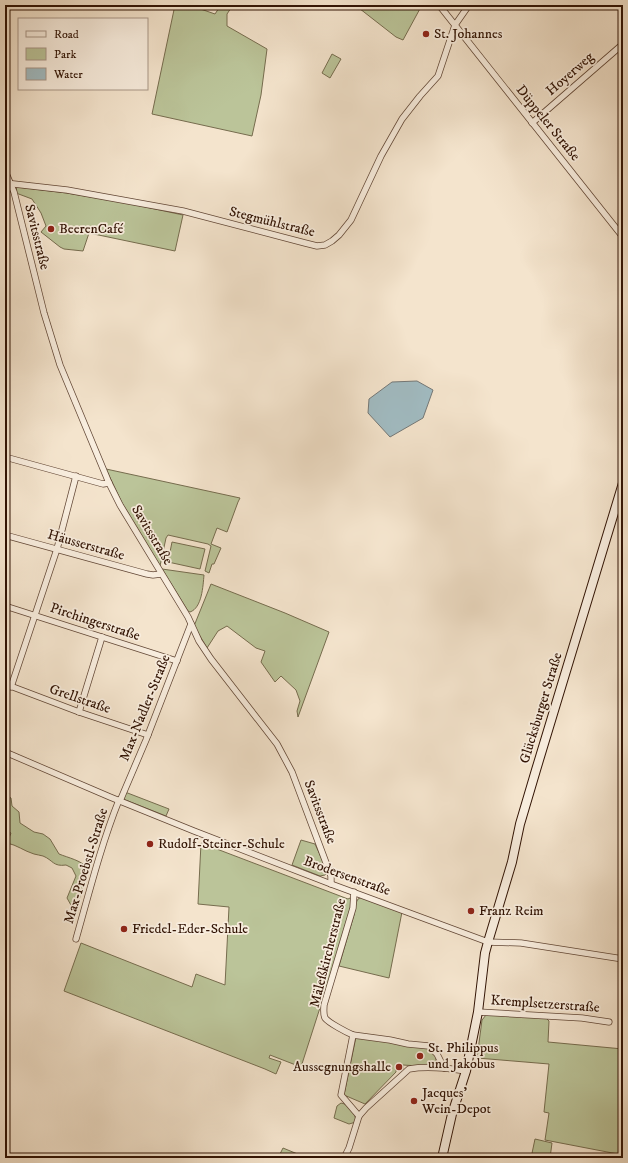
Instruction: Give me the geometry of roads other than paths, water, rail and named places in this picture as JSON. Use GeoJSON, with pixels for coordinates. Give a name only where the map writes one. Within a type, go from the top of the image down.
{"type":"FeatureCollection","features":[{"type":"Feature","properties":{"kind":"street","name":"Düppeler Straße"},"geometry":{"type":"LineString","coordinates":[[439,5],[622,233]]}},
{"type":"Feature","properties":{"kind":"street"},"geometry":{"type":"LineString","coordinates":[[455,25],[469,5]]}},
{"type":"Feature","properties":{"kind":"street","name":"Stegmühlstraße"},"geometry":{"type":"LineString","coordinates":[[7,183],[67,190],[183,211],[317,246],[325,245],[339,235],[351,220],[381,156],[402,119],[438,76],[455,25]]}},
{"type":"Feature","properties":{"kind":"street","name":"Hoyerweg"},"geometry":{"type":"LineString","coordinates":[[532,122],[623,44]]}},
{"type":"Feature","properties":{"kind":"street","name":"Savitsstraße"},"geometry":{"type":"LineString","coordinates":[[5,171],[7,183],[14,192],[40,298],[60,365],[120,505],[188,617],[199,642],[277,744],[292,772],[331,876],[331,884]]}},
{"type":"Feature","properties":{"kind":"street"},"geometry":{"type":"LineString","coordinates":[[5,457],[102,484],[110,483]]}},
{"type":"Feature","properties":{"kind":"street"},"geometry":{"type":"LineString","coordinates":[[11,687],[57,549],[76,476]]}},
{"type":"Feature","properties":{"kind":"street","name":"Glücksburger Straße"},"geometry":{"type":"LineString","coordinates":[[442,1158],[452,1114],[466,1071],[478,1012],[485,953],[512,862],[520,824],[623,483]]}},
{"type":"Feature","properties":{"kind":"street","name":"Häusserstraße"},"geometry":{"type":"LineString","coordinates":[[5,534],[147,574],[161,574]]}},
{"type":"Feature","properties":{"kind":"street","name":"Pirchingerstraße"},"geometry":{"type":"LineString","coordinates":[[5,606],[177,661]]}},
{"type":"Feature","properties":{"kind":"street","name":"Max-Nadler-Straße"},"geometry":{"type":"LineString","coordinates":[[119,800],[148,735],[191,624]]}},
{"type":"Feature","properties":{"kind":"street"},"geometry":{"type":"LineString","coordinates":[[79,712],[102,637]]}},
{"type":"Feature","properties":{"kind":"street","name":"Grellstraße"},"geometry":{"type":"LineString","coordinates":[[5,684],[79,712],[148,735]]}},
{"type":"Feature","properties":{"kind":"street","name":"Brodersenstraße"},"geometry":{"type":"LineString","coordinates":[[5,752],[119,800],[331,884],[488,942],[521,943],[623,959]]}},
{"type":"Feature","properties":{"kind":"street","name":"Max-Proebstl-Straße"},"geometry":{"type":"LineString","coordinates":[[76,939],[95,870],[119,800]]}},
{"type":"Feature","properties":{"kind":"street","name":"Mäleßkircherstraße"},"geometry":{"type":"LineString","coordinates":[[353,1035],[340,1029],[325,1018],[324,1005],[353,908],[354,892]]}},
{"type":"Feature","properties":{"kind":"street","name":"Kremplsetzerstraße"},"geometry":{"type":"LineString","coordinates":[[478,1012],[580,1018],[609,1022]]}},
{"type":"Feature","properties":{"kind":"street"},"geometry":{"type":"LineString","coordinates":[[358,1116],[341,1095],[353,1035],[429,1046],[437,1054],[444,1068]]}},
{"type":"Feature","properties":{"kind":"street"},"geometry":{"type":"LineString","coordinates":[[344,1158],[349,1148],[358,1116],[409,1069],[444,1068],[466,1071]]}},
{"type":"Feature","properties":{"kind":"water"},"geometry":{"type":"Polygon","coordinates":[[[417,381],[433,390],[423,418],[390,437],[368,413],[369,399],[392,382],[417,381]]]}},
{"type":"Feature","properties":{"kind":"place","name":"St. Johannes"},"geometry":{"type":"Point","coordinates":[426,34]}},
{"type":"Feature","properties":{"kind":"place","name":"BeerenCafé"},"geometry":{"type":"Point","coordinates":[51,229]}},
{"type":"Feature","properties":{"kind":"place","name":"Rudolf-Steiner-Schule"},"geometry":{"type":"Point","coordinates":[150,844]}},
{"type":"Feature","properties":{"kind":"place","name":"Franz Reim"},"geometry":{"type":"Point","coordinates":[471,911]}},
{"type":"Feature","properties":{"kind":"place","name":"Friedel-Eder-Schule"},"geometry":{"type":"Point","coordinates":[124,929]}},
{"type":"Feature","properties":{"kind":"place","name":"St. Philippus und Jakobus"},"geometry":{"type":"Point","coordinates":[420,1056]}},
{"type":"Feature","properties":{"kind":"place","name":"Aussegnungshalle"},"geometry":{"type":"Point","coordinates":[399,1067]}},
{"type":"Feature","properties":{"kind":"place","name":"Jacques’ Wein-Depot"},"geometry":{"type":"Point","coordinates":[414,1101]}}]}
